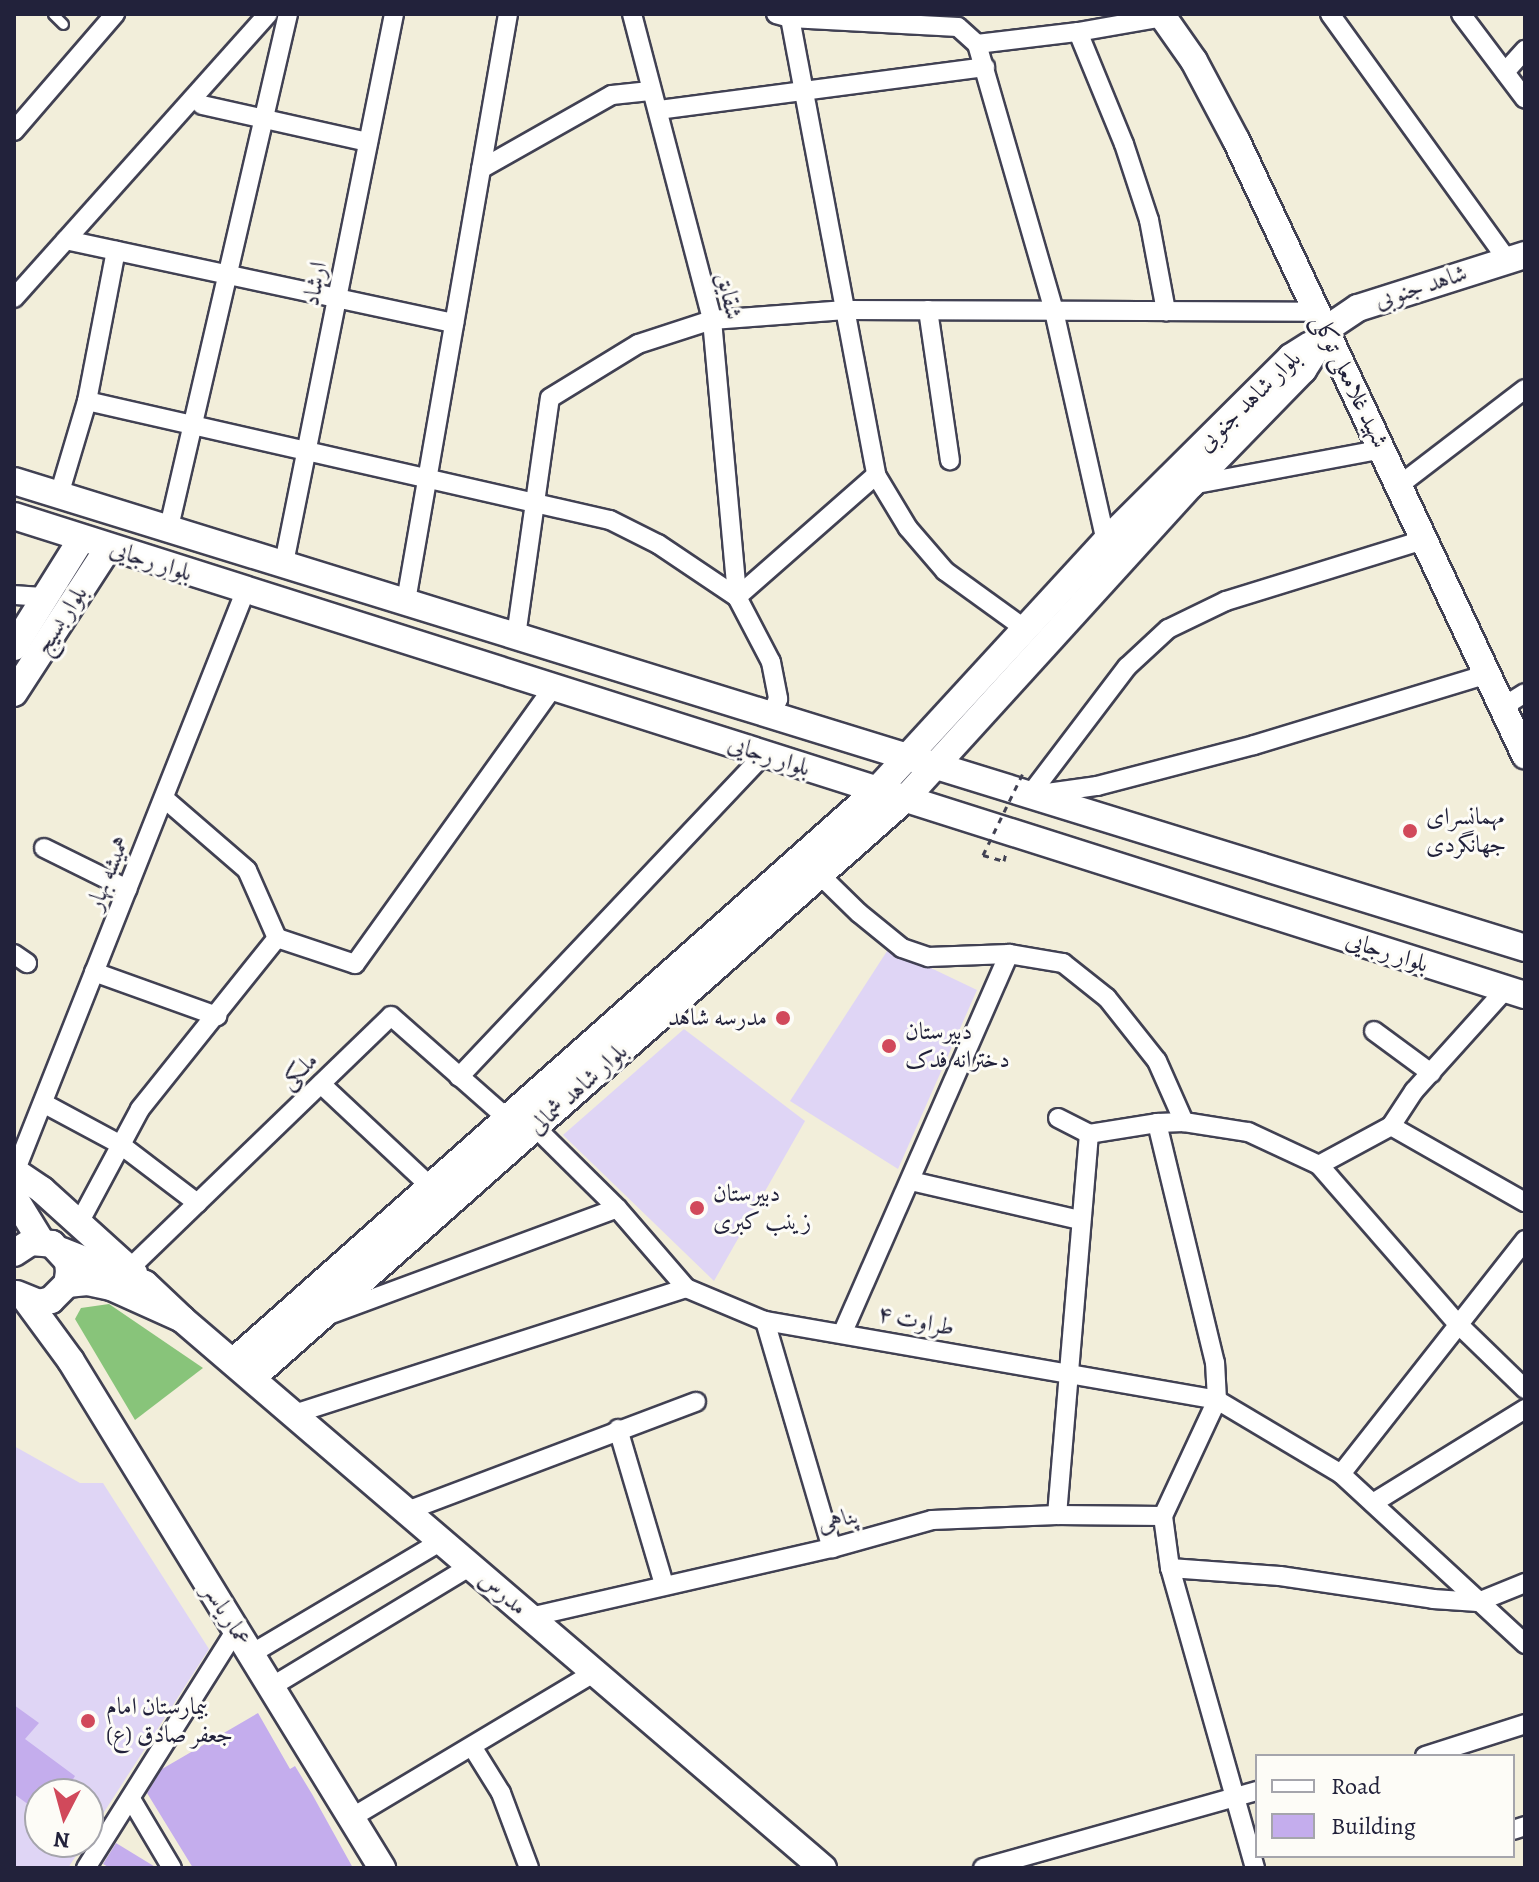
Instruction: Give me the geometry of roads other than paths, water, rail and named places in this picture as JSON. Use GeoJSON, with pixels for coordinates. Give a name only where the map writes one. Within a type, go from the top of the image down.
{"type":"FeatureCollection","features":[{"type":"Feature","properties":{"kind":"street"},"geometry":{"type":"LineString","coordinates":[[14,131],[115,14]]}},
{"type":"Feature","properties":{"kind":"street"},"geometry":{"type":"LineString","coordinates":[[18,285],[66,240],[268,14]]}},
{"type":"Feature","properties":{"kind":"street"},"geometry":{"type":"LineString","coordinates":[[169,527],[288,14]]}},
{"type":"Feature","properties":{"kind":"street","name":"ارشاد"},"geometry":{"type":"LineString","coordinates":[[284,563],[394,14]]}},
{"type":"Feature","properties":{"kind":"street"},"geometry":{"type":"LineString","coordinates":[[406,601],[508,14]]}},
{"type":"Feature","properties":{"kind":"street","name":"شقایق"},"geometry":{"type":"LineString","coordinates":[[632,14],[712,320],[737,597]]}},
{"type":"Feature","properties":{"kind":"street"},"geometry":{"type":"LineString","coordinates":[[1330,14],[1516,257]]}},
{"type":"Feature","properties":{"kind":"street"},"geometry":{"type":"LineString","coordinates":[[1461,14],[1525,99]]}},
{"type":"Feature","properties":{"kind":"street"},"geometry":{"type":"LineString","coordinates":[[977,44],[1078,32],[1162,15]]}},
{"type":"Feature","properties":{"kind":"street","name":"شهید غلامعلی توکلی"},"geometry":{"type":"LineString","coordinates":[[1162,15],[1194,61],[1236,140],[1320,323],[1401,484],[1485,675],[1525,755]]}},
{"type":"Feature","properties":{"kind":"street"},"geometry":{"type":"LineString","coordinates":[[1025,629],[945,571],[908,528],[876,475],[803,90],[783,16],[958,27],[977,44],[1054,311],[1106,541]]}},
{"type":"Feature","properties":{"kind":"street"},"geometry":{"type":"LineString","coordinates":[[1078,32],[1124,144],[1149,220],[1166,311]]}},
{"type":"Feature","properties":{"kind":"street"},"geometry":{"type":"LineString","coordinates":[[1505,72],[1525,50]]}},
{"type":"Feature","properties":{"kind":"street"},"geometry":{"type":"LineString","coordinates":[[659,110],[985,67]]}},
{"type":"Feature","properties":{"kind":"street"},"geometry":{"type":"LineString","coordinates":[[481,169],[612,95],[650,91]]}},
{"type":"Feature","properties":{"kind":"street"},"geometry":{"type":"LineString","coordinates":[[202,105],[368,142]]}},
{"type":"Feature","properties":{"kind":"street"},"geometry":{"type":"LineString","coordinates":[[66,240],[454,323]]}},
{"type":"Feature","properties":{"kind":"street"},"geometry":{"type":"LineString","coordinates":[[59,495],[87,401],[116,251]]}},
{"type":"Feature","properties":{"kind":"street","name":"شاهد جنوبی"},"geometry":{"type":"LineString","coordinates":[[1320,323],[1331,326],[1358,308],[1516,257]]}},
{"type":"Feature","properties":{"kind":"street"},"geometry":{"type":"LineString","coordinates":[[516,636],[550,398],[638,344],[712,320],[846,310],[1166,311],[1320,323]]}},
{"type":"Feature","properties":{"kind":"street"},"geometry":{"type":"LineString","coordinates":[[928,310],[950,460]]}},
{"type":"Feature","properties":{"kind":"street","name":"بلوار شاهد جنوبی"},"geometry":{"type":"LineString","coordinates":[[905,799],[1191,485],[1303,370],[1320,323]]}},
{"type":"Feature","properties":{"kind":"street","name":"بلوار شاهد جنوبی"},"geometry":{"type":"LineString","coordinates":[[909,755],[1106,541],[1291,357],[1320,323]]}},
{"type":"Feature","properties":{"kind":"street"},"geometry":{"type":"LineString","coordinates":[[1401,484],[1525,389]]}},
{"type":"Feature","properties":{"kind":"street"},"geometry":{"type":"LineString","coordinates":[[87,401],[610,520],[658,544],[737,597],[771,662],[778,699],[771,715]]}},
{"type":"Feature","properties":{"kind":"street"},"geometry":{"type":"LineString","coordinates":[[1191,485],[1383,449]]}},
{"type":"Feature","properties":{"kind":"street"},"geometry":{"type":"LineString","coordinates":[[737,597],[876,475]]}},
{"type":"Feature","properties":{"kind":"street","name":"بلوار رجایی"},"geometry":{"type":"LineString","coordinates":[[14,481],[771,715],[937,764],[1026,784],[1525,948]]}},
{"type":"Feature","properties":{"kind":"street","name":"بلوار رجایی"},"geometry":{"type":"LineString","coordinates":[[14,516],[245,592],[1516,992]]}},
{"type":"Feature","properties":{"kind":"street","name":"بلوار بسیج"},"geometry":{"type":"LineString","coordinates":[[14,647],[82,538]]}},
{"type":"Feature","properties":{"kind":"street"},"geometry":{"type":"LineString","coordinates":[[1026,784],[1127,667],[1168,629],[1226,601],[1426,539]]}},
{"type":"Feature","properties":{"kind":"street","name":"بلوار بسیج"},"geometry":{"type":"LineString","coordinates":[[14,693],[108,548]]}},
{"type":"Feature","properties":{"kind":"street","name":"همیشه بهار"},"geometry":{"type":"LineString","coordinates":[[14,1180],[245,592]]}},
{"type":"Feature","properties":{"kind":"street"},"geometry":{"type":"LineString","coordinates":[[14,595],[45,597]]}},
{"type":"Feature","properties":{"kind":"street"},"geometry":{"type":"LineString","coordinates":[[1026,784],[1097,786],[1240,749],[1485,675]]}},
{"type":"Feature","properties":{"kind":"street"},"geometry":{"type":"LineString","coordinates":[[164,798],[247,870],[277,938],[355,964],[552,689]]}},
{"type":"Feature","properties":{"kind":"street"},"geometry":{"type":"LineString","coordinates":[[1501,708],[1525,693]]}},
{"type":"Feature","properties":{"kind":"street"},"geometry":{"type":"LineString","coordinates":[[459,1077],[764,754]]}},
{"type":"Feature","properties":{"kind":"street","name":"بلوار شاهد شمالی"},"geometry":{"type":"LineString","coordinates":[[242,1370],[431,1187],[877,790],[909,755]]}},
{"type":"Feature","properties":{"kind":"street","name":"بلوار شاهد شمالی"},"geometry":{"type":"LineString","coordinates":[[242,1370],[320,1318],[905,799]]}},
{"type":"Feature","properties":{"kind":"street"},"geometry":{"type":"LineString","coordinates":[[44,848],[127,889]]}},
{"type":"Feature","properties":{"kind":"street"},"geometry":{"type":"LineString","coordinates":[[820,875],[859,913],[902,948],[928,957],[1009,954],[1063,963],[1107,998],[1157,1061],[1184,1122]]}},
{"type":"Feature","properties":{"kind":"street"},"geometry":{"type":"LineString","coordinates":[[79,1223],[140,1109],[277,938]]}},
{"type":"Feature","properties":{"kind":"street"},"geometry":{"type":"LineString","coordinates":[[843,1332],[1009,954]]}},
{"type":"Feature","properties":{"kind":"street"},"geometry":{"type":"LineString","coordinates":[[94,972],[217,1016]]}},
{"type":"Feature","properties":{"kind":"street"},"geometry":{"type":"LineString","coordinates":[[1319,1165],[1391,1126],[1431,1073],[1516,992]]}},
{"type":"Feature","properties":{"kind":"street","name":"ملکی"},"geometry":{"type":"LineString","coordinates":[[137,1277],[197,1203],[391,1016],[508,1119]]}},
{"type":"Feature","properties":{"kind":"street"},"geometry":{"type":"LineString","coordinates":[[1374,1031],[1431,1073]]}},
{"type":"Feature","properties":{"kind":"street"},"geometry":{"type":"LineString","coordinates":[[321,1084],[431,1187]]}},
{"type":"Feature","properties":{"kind":"street"},"geometry":{"type":"LineString","coordinates":[[43,1103],[121,1145],[197,1203]]}},
{"type":"Feature","properties":{"kind":"street"},"geometry":{"type":"LineString","coordinates":[[1058,1118],[1089,1134],[1184,1122],[1248,1132],[1319,1165],[1457,1323],[1525,1389]]}},
{"type":"Feature","properties":{"kind":"street"},"geometry":{"type":"LineString","coordinates":[[1157,1123],[1215,1363],[1217,1400],[1163,1516],[1170,1568],[1255,1868]]}},
{"type":"Feature","properties":{"kind":"street"},"geometry":{"type":"LineString","coordinates":[[1391,1126],[1525,1202]]}},
{"type":"Feature","properties":{"kind":"street","name":"طراوت ۴"},"geometry":{"type":"LineString","coordinates":[[535,1127],[617,1208],[686,1288],[765,1321],[843,1332],[1066,1375],[1217,1400],[1341,1474],[1525,1644]]}},
{"type":"Feature","properties":{"kind":"street"},"geometry":{"type":"LineString","coordinates":[[1057,1515],[1066,1375],[1089,1134]]}},
{"type":"Feature","properties":{"kind":"street"},"geometry":{"type":"LineString","coordinates":[[14,1180],[79,1223],[137,1277]]}},
{"type":"Feature","properties":{"kind":"street"},"geometry":{"type":"LineString","coordinates":[[14,1180],[52,1246],[21,1246],[14,1253]]}},
{"type":"Feature","properties":{"kind":"street"},"geometry":{"type":"LineString","coordinates":[[911,1181],[1080,1220]]}},
{"type":"Feature","properties":{"kind":"street"},"geometry":{"type":"LineString","coordinates":[[320,1318],[617,1208]]}},
{"type":"Feature","properties":{"kind":"street"},"geometry":{"type":"LineString","coordinates":[[1341,1474],[1525,1240]]}},
{"type":"Feature","properties":{"kind":"street","name":"مدرس"},"geometry":{"type":"LineString","coordinates":[[52,1246],[137,1277],[182,1319],[823,1868]]}},
{"type":"Feature","properties":{"kind":"street","name":"عمار یاسر"},"geometry":{"type":"LineString","coordinates":[[52,1246],[68,1261],[64,1289],[71,1361]]}},
{"type":"Feature","properties":{"kind":"street","name":"مدرس"},"geometry":{"type":"LineString","coordinates":[[18,1296],[39,1303],[64,1289],[87,1282],[111,1287],[182,1319]]}},
{"type":"Feature","properties":{"kind":"street"},"geometry":{"type":"LineString","coordinates":[[294,1414],[686,1288]]}},
{"type":"Feature","properties":{"kind":"street","name":"عمار یاسر"},"geometry":{"type":"LineString","coordinates":[[18,1296],[71,1361],[382,1868]]}},
{"type":"Feature","properties":{"kind":"street"},"geometry":{"type":"LineString","coordinates":[[765,1321],[832,1548]]}},
{"type":"Feature","properties":{"kind":"street"},"geometry":{"type":"LineString","coordinates":[[407,1511],[696,1402]]}},
{"type":"Feature","properties":{"kind":"street"},"geometry":{"type":"LineString","coordinates":[[1373,1503],[1525,1409]]}},
{"type":"Feature","properties":{"kind":"street"},"geometry":{"type":"LineString","coordinates":[[618,1429],[664,1584]]}},
{"type":"Feature","properties":{"kind":"street","name":"پناهی"},"geometry":{"type":"LineString","coordinates":[[530,1617],[832,1548],[932,1520],[1057,1515],[1163,1516]]}},
{"type":"Feature","properties":{"kind":"street"},"geometry":{"type":"LineString","coordinates":[[251,1654],[441,1541]]}},
{"type":"Feature","properties":{"kind":"street"},"geometry":{"type":"LineString","coordinates":[[271,1687],[471,1566]]}},
{"type":"Feature","properties":{"kind":"street"},"geometry":{"type":"LineString","coordinates":[[1170,1568],[1280,1576],[1433,1599],[1478,1602],[1525,1583]]}},
{"type":"Feature","properties":{"kind":"street"},"geometry":{"type":"LineString","coordinates":[[86,1868],[236,1630]]}},
{"type":"Feature","properties":{"kind":"street"},"geometry":{"type":"LineString","coordinates":[[351,1818],[473,1748],[595,1672]]}},
{"type":"Feature","properties":{"kind":"street"},"geometry":{"type":"LineString","coordinates":[[1431,1754],[1525,1724]]}},
{"type":"Feature","properties":{"kind":"street"},"geometry":{"type":"LineString","coordinates":[[473,1748],[501,1793],[529,1868]]}},
{"type":"Feature","properties":{"kind":"street"},"geometry":{"type":"LineString","coordinates":[[983,1868],[1233,1795],[1255,1791]]}},
{"type":"Feature","properties":{"kind":"street"},"geometry":{"type":"LineString","coordinates":[[131,1799],[172,1868]]}},
{"type":"Feature","properties":{"kind":"lane"},"geometry":{"type":"LineString","coordinates":[[53,14],[63,24]]}},
{"type":"Feature","properties":{"kind":"place","name":"مهمانسرای جهانگردی"},"geometry":{"type":"Point","coordinates":[1410,831]}},
{"type":"Feature","properties":{"kind":"place","name":"مدرسه شاهد"},"geometry":{"type":"Point","coordinates":[783,1018]}},
{"type":"Feature","properties":{"kind":"place","name":"دبیرستان دخترانه فدک"},"geometry":{"type":"Point","coordinates":[889,1046]}},
{"type":"Feature","properties":{"kind":"place","name":"دبیرستان زینب کبری"},"geometry":{"type":"Point","coordinates":[697,1208]}},
{"type":"Feature","properties":{"kind":"place","name":"بیمارستان امام جعفر صادق (ع)"},"geometry":{"type":"Point","coordinates":[88,1721]}}]}
